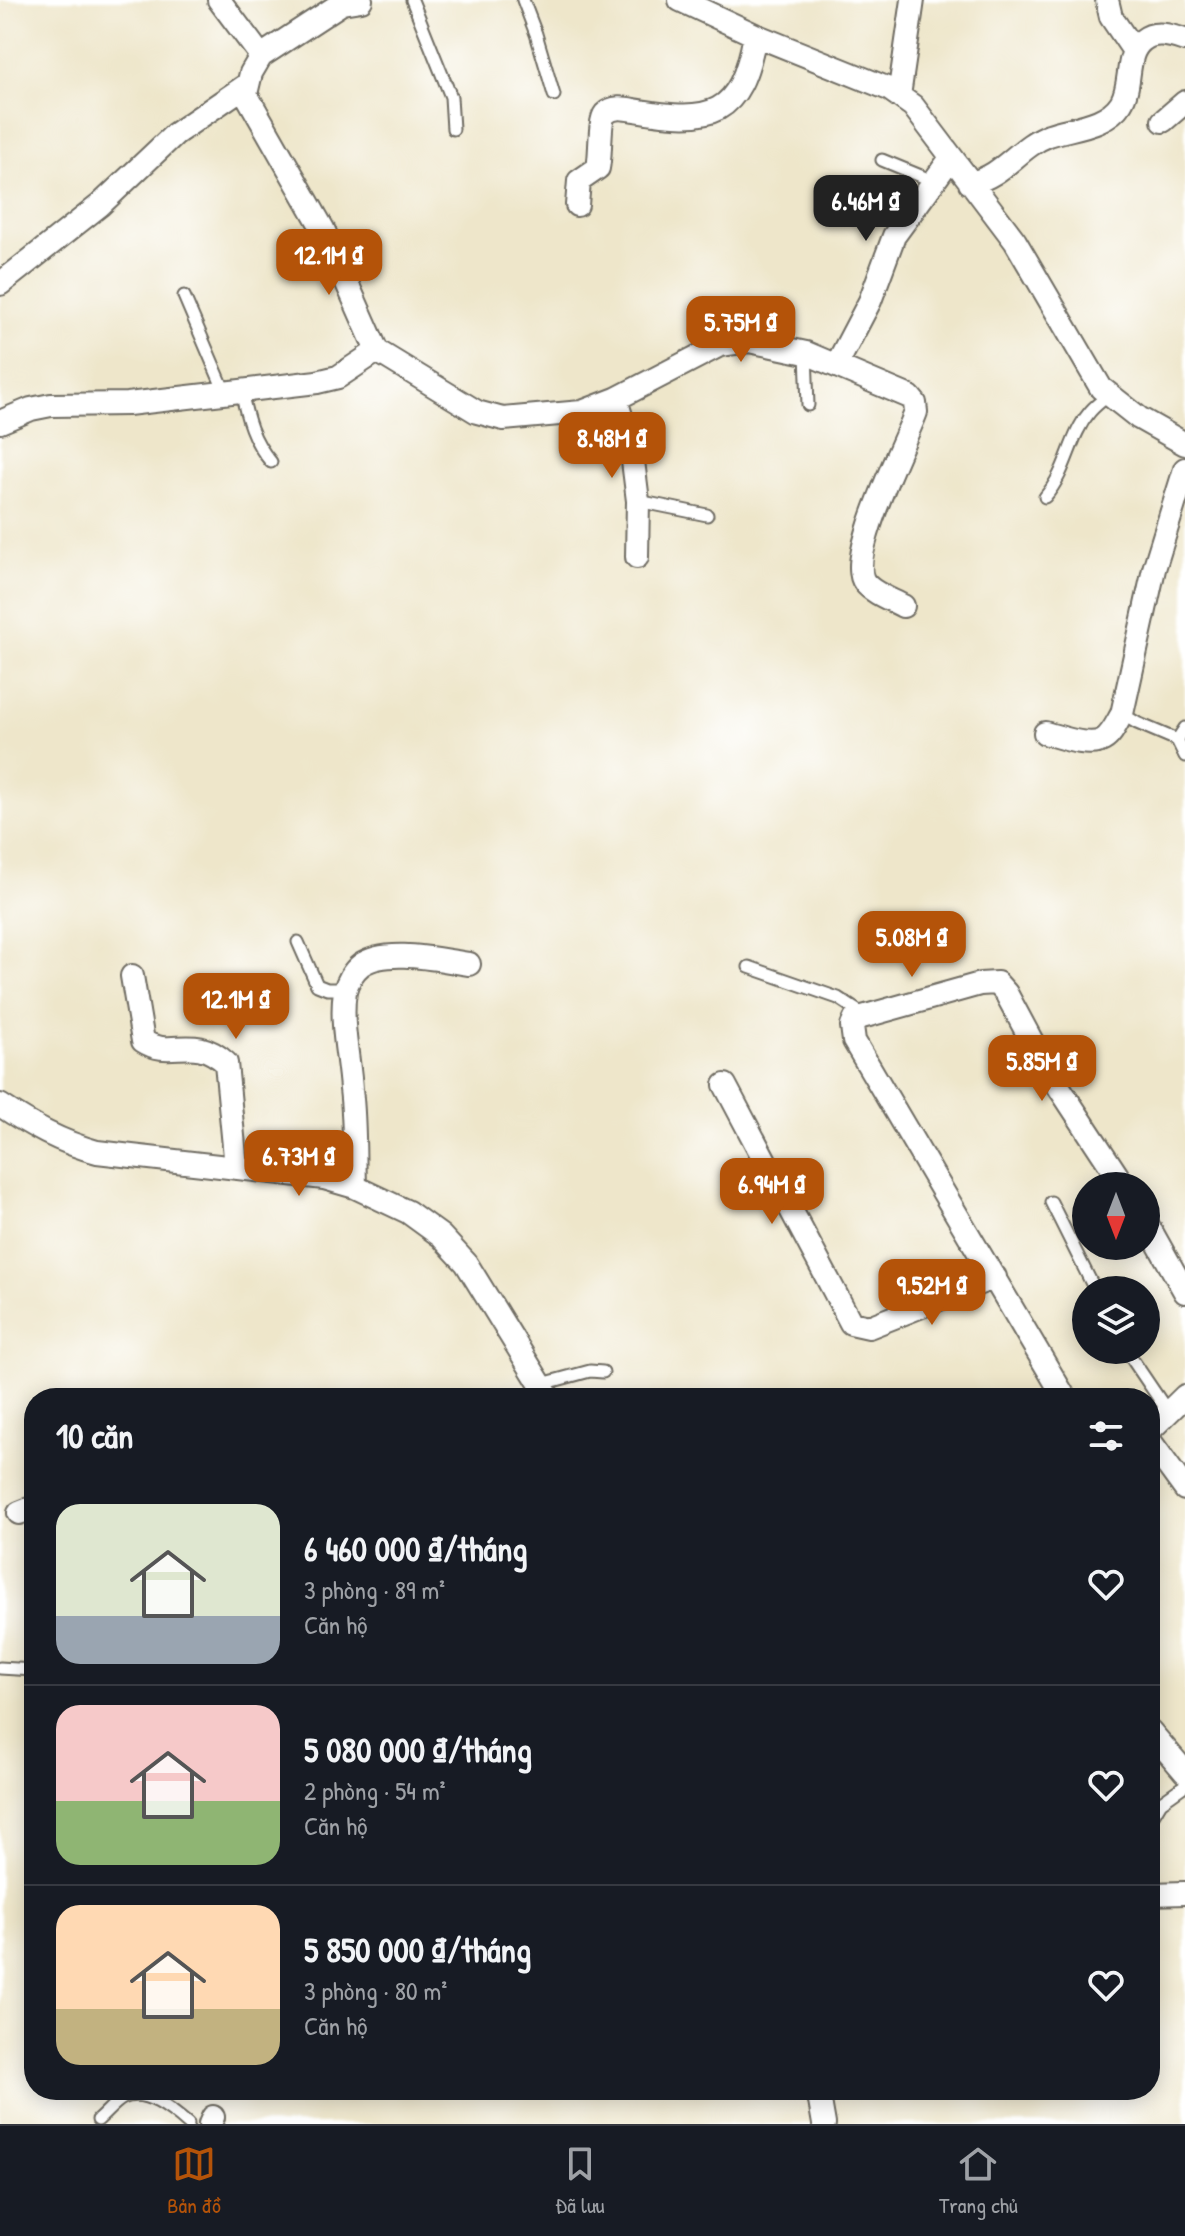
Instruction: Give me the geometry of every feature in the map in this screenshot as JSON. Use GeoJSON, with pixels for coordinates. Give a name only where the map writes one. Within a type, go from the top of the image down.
{"type":"FeatureCollection","features":[{"type":"Feature","properties":{"kind":"street"},"geometry":{"type":"LineString","coordinates":[[219,0],[261,56]]}},
{"type":"Feature","properties":{"kind":"street"},"geometry":{"type":"LineString","coordinates":[[361,0],[342,3],[261,56],[246,94],[323,229],[377,351],[477,412],[503,419],[582,412],[616,399],[733,341],[749,341],[806,353],[900,391],[915,403],[916,412],[863,545],[860,568],[865,583],[903,606]]}},
{"type":"Feature","properties":{"kind":"street"},"geometry":{"type":"LineString","coordinates":[[680,0],[755,35],[889,89],[913,106],[1015,241],[1096,381],[1108,395],[1139,418],[1185,444]]}},
{"type":"Feature","properties":{"kind":"street"},"geometry":{"type":"LineString","coordinates":[[899,96],[913,0]]}},
{"type":"Feature","properties":{"kind":"street"},"geometry":{"type":"LineString","coordinates":[[1107,0],[1111,17],[1134,51]]}},
{"type":"Feature","properties":{"kind":"street"},"geometry":{"type":"LineString","coordinates":[[577,205],[579,181],[598,168],[602,151],[601,121],[607,112],[621,108],[679,117],[715,110],[729,102],[742,86],[755,35]]}},
{"type":"Feature","properties":{"kind":"street"},"geometry":{"type":"LineString","coordinates":[[970,183],[991,176],[1047,136],[1100,120],[1116,109],[1126,92],[1134,51],[1142,40],[1152,35],[1162,35],[1185,40]]}},
{"type":"Feature","properties":{"kind":"street"},"geometry":{"type":"LineString","coordinates":[[0,284],[100,205],[175,134],[248,84]]}},
{"type":"Feature","properties":{"kind":"street"},"geometry":{"type":"LineString","coordinates":[[1163,121],[1185,102]]}},
{"type":"Feature","properties":{"kind":"street"},"geometry":{"type":"LineString","coordinates":[[837,364],[870,301],[894,236],[951,158]]}},
{"type":"Feature","properties":{"kind":"street"},"geometry":{"type":"LineString","coordinates":[[0,422],[31,409],[51,405],[128,404],[317,382],[338,377],[377,351]]}},
{"type":"Feature","properties":{"kind":"street"},"geometry":{"type":"LineString","coordinates":[[616,399],[632,453],[638,501],[637,557]]}},
{"type":"Feature","properties":{"kind":"street"},"geometry":{"type":"LineString","coordinates":[[1045,733],[1092,742],[1103,740],[1122,714],[1154,569],[1185,469]]}},
{"type":"Feature","properties":{"kind":"street"},"geometry":{"type":"LineString","coordinates":[[355,1187],[354,1112],[344,1013],[345,989],[352,973],[362,964],[381,957],[399,956],[469,964]]}},
{"type":"Feature","properties":{"kind":"street"},"geometry":{"type":"LineString","coordinates":[[132,976],[143,1041],[166,1048],[197,1046],[216,1053],[226,1063],[236,1167]]}},
{"type":"Feature","properties":{"kind":"street"},"geometry":{"type":"LineString","coordinates":[[1059,1388],[854,1041],[852,1026],[855,1019],[980,984],[997,983],[1006,993],[1045,1066],[1115,1172]]}},
{"type":"Feature","properties":{"kind":"street"},"geometry":{"type":"LineString","coordinates":[[725,1085],[851,1323],[869,1327],[995,1277]]}},
{"type":"Feature","properties":{"kind":"street"},"geometry":{"type":"LineString","coordinates":[[0,1105],[45,1134],[97,1152],[324,1178],[355,1187],[408,1212],[441,1236],[466,1263],[543,1388]]}},
{"type":"Feature","properties":{"kind":"street"},"geometry":{"type":"LineString","coordinates":[[1160,1247],[1185,1292]]}},
{"type":"Feature","properties":{"kind":"street"},"geometry":{"type":"LineString","coordinates":[[1160,1420],[1185,1396]]}},
{"type":"Feature","properties":{"kind":"street"},"geometry":{"type":"LineString","coordinates":[[1160,1455],[1185,1489]]}},
{"type":"Feature","properties":{"kind":"street"},"geometry":{"type":"LineString","coordinates":[[1160,1743],[1185,1772]]}},
{"type":"Feature","properties":{"kind":"street"},"geometry":{"type":"LineString","coordinates":[[1160,1894],[1185,1893]]}},
{"type":"Feature","properties":{"kind":"street"},"geometry":{"type":"LineString","coordinates":[[820,2100],[824,2124]]}},
{"type":"Feature","properties":{"kind":"lane"},"geometry":{"type":"LineString","coordinates":[[412,0],[451,97],[453,129]]}},
{"type":"Feature","properties":{"kind":"lane"},"geometry":{"type":"LineString","coordinates":[[523,0],[554,95]]}},
{"type":"Feature","properties":{"kind":"lane"},"geometry":{"type":"LineString","coordinates":[[882,160],[933,181]]}},
{"type":"Feature","properties":{"kind":"lane"},"geometry":{"type":"LineString","coordinates":[[184,296],[258,447],[271,462]]}},
{"type":"Feature","properties":{"kind":"lane"},"geometry":{"type":"LineString","coordinates":[[806,353],[808,405]]}},
{"type":"Feature","properties":{"kind":"lane"},"geometry":{"type":"LineString","coordinates":[[1045,497],[1059,480],[1088,413],[1108,395]]}},
{"type":"Feature","properties":{"kind":"lane"},"geometry":{"type":"LineString","coordinates":[[566,451],[632,453]]}},
{"type":"Feature","properties":{"kind":"lane"},"geometry":{"type":"LineString","coordinates":[[638,501],[707,515]]}},
{"type":"Feature","properties":{"kind":"lane"},"geometry":{"type":"LineString","coordinates":[[1122,714],[1177,740],[1185,756]]}},
{"type":"Feature","properties":{"kind":"lane"},"geometry":{"type":"LineString","coordinates":[[1177,740],[1185,728]]}},
{"type":"Feature","properties":{"kind":"lane"},"geometry":{"type":"LineString","coordinates":[[298,942],[317,985],[327,989],[345,989]]}},
{"type":"Feature","properties":{"kind":"lane"},"geometry":{"type":"LineString","coordinates":[[749,967],[838,998],[864,1016]]}},
{"type":"Feature","properties":{"kind":"lane"},"geometry":{"type":"LineString","coordinates":[[1051,1202],[1088,1276]]}},
{"type":"Feature","properties":{"kind":"lane"},"geometry":{"type":"LineString","coordinates":[[1135,1364],[1152,1388]]}},
{"type":"Feature","properties":{"kind":"lane"},"geometry":{"type":"LineString","coordinates":[[552,1388],[590,1371],[603,1372]]}},
{"type":"Feature","properties":{"kind":"lane"},"geometry":{"type":"LineString","coordinates":[[1160,1400],[1168,1412]]}},
{"type":"Feature","properties":{"kind":"lane"},"geometry":{"type":"LineString","coordinates":[[0,1668],[24,1669]]}},
{"type":"Feature","properties":{"kind":"lane"},"geometry":{"type":"LineString","coordinates":[[1160,1804],[1185,1785]]}},
{"type":"Feature","properties":{"kind":"lane"},"geometry":{"type":"LineString","coordinates":[[98,2120],[121,2100]]}},
{"type":"Feature","properties":{"kind":"lane"},"geometry":{"type":"LineString","coordinates":[[150,2100],[173,2111],[188,2124]]}}]}
